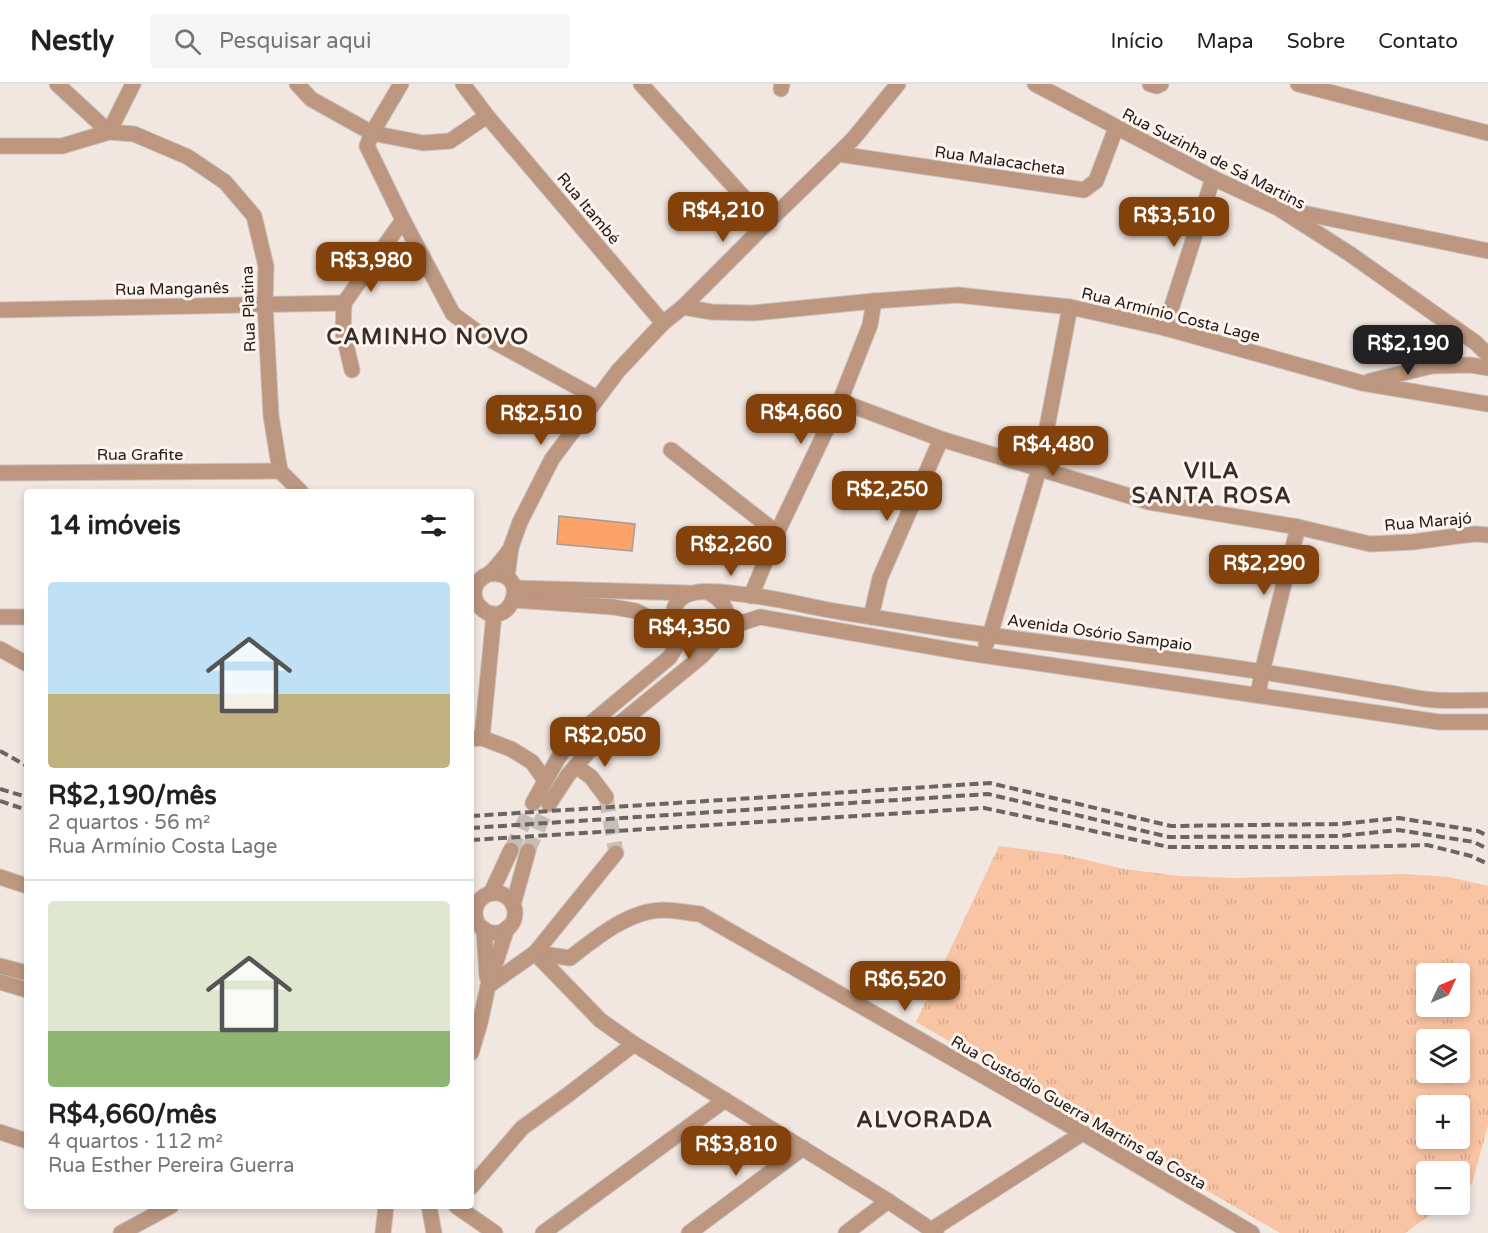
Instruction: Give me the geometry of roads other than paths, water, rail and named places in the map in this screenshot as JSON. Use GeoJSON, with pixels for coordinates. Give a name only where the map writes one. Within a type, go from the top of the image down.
{"type":"FeatureCollection","features":[{"type":"Feature","properties":{"kind":"street"},"geometry":{"type":"LineString","coordinates":[[57,84],[109,132]]}},
{"type":"Feature","properties":{"kind":"street"},"geometry":{"type":"LineString","coordinates":[[0,146],[62,146],[109,132],[133,84]]}},
{"type":"Feature","properties":{"kind":"street"},"geometry":{"type":"LineString","coordinates":[[297,84],[311,99],[372,133],[423,143],[450,141],[487,116]]}},
{"type":"Feature","properties":{"kind":"street"},"geometry":{"type":"LineString","coordinates":[[401,84],[372,133],[367,146],[453,314],[480,334],[597,398]]}},
{"type":"Feature","properties":{"kind":"street","name":"Rua Itambé"},"geometry":{"type":"LineString","coordinates":[[464,84],[487,116],[663,323]]}},
{"type":"Feature","properties":{"kind":"street"},"geometry":{"type":"LineString","coordinates":[[640,84],[766,223]]}},
{"type":"Feature","properties":{"kind":"street"},"geometry":{"type":"LineString","coordinates":[[474,607],[494,614],[511,606],[512,548],[520,522],[552,459],[618,371],[663,323],[683,307],[854,138],[898,84]]}},
{"type":"Feature","properties":{"kind":"street","name":"Rua Suzinha de Sá Martins"},"geometry":{"type":"LineString","coordinates":[[1035,84],[1213,178],[1278,208],[1350,254],[1476,343],[1488,355]]}},
{"type":"Feature","properties":{"kind":"street"},"geometry":{"type":"LineString","coordinates":[[1150,84],[1157,86],[1161,84]]}},
{"type":"Feature","properties":{"kind":"street"},"geometry":{"type":"LineString","coordinates":[[1298,84],[1317,86],[1488,133]]}},
{"type":"Feature","properties":{"kind":"street","name":"Rua Malacacheta"},"geometry":{"type":"LineString","coordinates":[[838,154],[1084,190],[1096,182],[1116,128]]}},
{"type":"Feature","properties":{"kind":"street","name":"Rua Platina"},"geometry":{"type":"LineString","coordinates":[[109,132],[134,134],[188,157],[225,182],[254,216],[266,266],[265,304],[271,416],[280,471]]}},
{"type":"Feature","properties":{"kind":"street"},"geometry":{"type":"LineString","coordinates":[[1165,328],[1213,178]]}},
{"type":"Feature","properties":{"kind":"street"},"geometry":{"type":"LineString","coordinates":[[1278,208],[1488,250]]}},
{"type":"Feature","properties":{"kind":"street"},"geometry":{"type":"LineString","coordinates":[[352,370],[343,332],[344,303],[403,220]]}},
{"type":"Feature","properties":{"kind":"street","name":"Rua Armínio Costa Lage"},"geometry":{"type":"LineString","coordinates":[[683,307],[712,312],[753,313],[958,295],[1070,307],[1165,328],[1362,383],[1488,404]]}},
{"type":"Feature","properties":{"kind":"street"},"geometry":{"type":"LineString","coordinates":[[752,596],[777,533],[840,401],[870,325],[874,301]]}},
{"type":"Feature","properties":{"kind":"street","name":"Rua Manganês"},"geometry":{"type":"LineString","coordinates":[[0,310],[344,303]]}},
{"type":"Feature","properties":{"kind":"street"},"geometry":{"type":"LineString","coordinates":[[968,653],[984,647],[988,642],[1039,469],[1070,307]]}},
{"type":"Feature","properties":{"kind":"street"},"geometry":{"type":"LineString","coordinates":[[1471,364],[1476,343]]}},
{"type":"Feature","properties":{"kind":"street","name":"Rua Armínio Costa Lage"},"geometry":{"type":"LineString","coordinates":[[1362,383],[1432,366],[1471,364],[1488,368]]}},
{"type":"Feature","properties":{"kind":"street"},"geometry":{"type":"LineString","coordinates":[[1425,394],[1424,377],[1432,366]]}},
{"type":"Feature","properties":{"kind":"street","name":"Rua Marajó"},"geometry":{"type":"LineString","coordinates":[[840,401],[941,439],[1149,502],[1298,527],[1370,544],[1413,542],[1476,534],[1488,536]]}},
{"type":"Feature","properties":{"kind":"street"},"geometry":{"type":"LineString","coordinates":[[871,617],[880,578],[941,439]]}},
{"type":"Feature","properties":{"kind":"street"},"geometry":{"type":"LineString","coordinates":[[671,450],[777,533]]}},
{"type":"Feature","properties":{"kind":"street"},"geometry":{"type":"LineString","coordinates":[[280,471],[299,489]]}},
{"type":"Feature","properties":{"kind":"street","name":"Rua Grafite"},"geometry":{"type":"LineString","coordinates":[[0,473],[280,471]]}},
{"type":"Feature","properties":{"kind":"street"},"geometry":{"type":"LineString","coordinates":[[1258,696],[1298,527]]}},
{"type":"Feature","properties":{"kind":"street"},"geometry":{"type":"LineString","coordinates":[[489,574],[512,548]]}},
{"type":"Feature","properties":{"kind":"street"},"geometry":{"type":"LineString","coordinates":[[474,585],[489,574],[502,574],[512,589],[636,611],[679,634],[689,643],[697,645],[706,645],[723,632],[760,617],[968,653],[1258,696],[1439,722],[1488,722]]}},
{"type":"Feature","properties":{"kind":"street"},"geometry":{"type":"LineString","coordinates":[[512,589],[689,593],[707,591],[716,595],[722,602],[728,619],[723,632],[702,657],[597,742],[576,765],[549,804]]}},
{"type":"Feature","properties":{"kind":"street","name":"Avenida Osório Sampaio"},"geometry":{"type":"LineString","coordinates":[[707,591],[752,596],[990,635],[1262,672],[1435,700],[1488,700]]}},
{"type":"Feature","properties":{"kind":"street"},"geometry":{"type":"LineString","coordinates":[[532,802],[557,760],[572,741],[670,657],[679,634],[673,622],[673,613],[676,604],[689,593]]}},
{"type":"Feature","properties":{"kind":"street"},"geometry":{"type":"LineString","coordinates":[[494,614],[476,739],[511,749],[532,762],[545,780]]}},
{"type":"Feature","properties":{"kind":"street"},"geometry":{"type":"LineString","coordinates":[[0,617],[24,617]]}},
{"type":"Feature","properties":{"kind":"street"},"geometry":{"type":"LineString","coordinates":[[0,649],[24,662]]}},
{"type":"Feature","properties":{"kind":"street"},"geometry":{"type":"LineString","coordinates":[[576,765],[591,777],[606,797]]}},
{"type":"Feature","properties":{"kind":"street"},"geometry":{"type":"LineString","coordinates":[[488,986],[474,906],[491,893],[512,850]]}},
{"type":"Feature","properties":{"kind":"street"},"geometry":{"type":"LineString","coordinates":[[478,927],[496,933],[502,932],[514,918],[513,905],[528,851]]}},
{"type":"Feature","properties":{"kind":"street"},"geometry":{"type":"LineString","coordinates":[[488,986],[535,953],[615,853]]}},
{"type":"Feature","properties":{"kind":"street"},"geometry":{"type":"LineString","coordinates":[[0,877],[24,885]]}},
{"type":"Feature","properties":{"kind":"street"},"geometry":{"type":"LineString","coordinates":[[491,893],[504,896],[513,905]]}},
{"type":"Feature","properties":{"kind":"street","name":"Rua Custódio Guerra Martins da Costa"},"geometry":{"type":"LineString","coordinates":[[535,953],[570,958],[601,935],[638,914],[662,910],[700,914],[1252,1233]]}},
{"type":"Feature","properties":{"kind":"street"},"geometry":{"type":"LineString","coordinates":[[474,1043],[488,986],[507,928]]}},
{"type":"Feature","properties":{"kind":"street"},"geometry":{"type":"LineString","coordinates":[[535,953],[600,1020],[634,1044],[888,1201],[933,1232],[1083,1134]]}},
{"type":"Feature","properties":{"kind":"street"},"geometry":{"type":"LineString","coordinates":[[0,966],[24,972]]}},
{"type":"Feature","properties":{"kind":"street"},"geometry":{"type":"LineString","coordinates":[[0,982],[24,989]]}},
{"type":"Feature","properties":{"kind":"street"},"geometry":{"type":"LineString","coordinates":[[474,1184],[522,1128],[634,1044]]}},
{"type":"Feature","properties":{"kind":"street"},"geometry":{"type":"LineString","coordinates":[[543,1233],[725,1100]]}},
{"type":"Feature","properties":{"kind":"street"},"geometry":{"type":"LineString","coordinates":[[0,1132],[24,1140]]}},
{"type":"Feature","properties":{"kind":"street"},"geometry":{"type":"LineString","coordinates":[[689,1233],[803,1148]]}},
{"type":"Feature","properties":{"kind":"street"},"geometry":{"type":"LineString","coordinates":[[846,1233],[888,1201]]}},
{"type":"Feature","properties":{"kind":"street"},"geometry":{"type":"LineString","coordinates":[[121,1233],[165,1209]]}},
{"type":"Feature","properties":{"kind":"street"},"geometry":{"type":"LineString","coordinates":[[383,1233],[386,1209]]}},
{"type":"Feature","properties":{"kind":"street"},"geometry":{"type":"LineString","coordinates":[[430,1209],[434,1233]]}},
{"type":"Feature","properties":{"kind":"street"},"geometry":{"type":"LineString","coordinates":[[460,1209],[495,1233]]}},
{"type":"Feature","properties":{"kind":"tunnel"},"geometry":{"type":"LineString","coordinates":[[606,797],[616,853]]}},
{"type":"Feature","properties":{"kind":"tunnel"},"geometry":{"type":"LineString","coordinates":[[511,850],[533,803]]}},
{"type":"Feature","properties":{"kind":"tunnel"},"geometry":{"type":"LineString","coordinates":[[528,851],[549,804]]}},
{"type":"Feature","properties":{"kind":"railway"},"geometry":{"type":"LineString","coordinates":[[0,751],[24,764]]}},
{"type":"Feature","properties":{"kind":"railway"},"geometry":{"type":"LineString","coordinates":[[474,816],[990,783],[1171,826],[1340,824],[1399,818],[1478,831],[1488,836]]}},
{"type":"Feature","properties":{"kind":"railway"},"geometry":{"type":"LineString","coordinates":[[0,789],[24,796]]}},
{"type":"Feature","properties":{"kind":"railway"},"geometry":{"type":"LineString","coordinates":[[474,828],[988,794],[1169,837],[1340,836],[1398,830],[1474,842],[1488,849]]}},
{"type":"Feature","properties":{"kind":"railway"},"geometry":{"type":"LineString","coordinates":[[0,801],[24,809]]}},
{"type":"Feature","properties":{"kind":"railway"},"geometry":{"type":"LineString","coordinates":[[474,840],[984,808],[1169,847],[1427,845],[1471,856],[1488,864]]}},
{"type":"Feature","properties":{"kind":"district","name":"CAMINHO NOVO"},"geometry":{"type":"Point","coordinates":[428,336]}},
{"type":"Feature","properties":{"kind":"district","name":"VILA SANTA ROSA"},"geometry":{"type":"Point","coordinates":[1212,482]}},
{"type":"Feature","properties":{"kind":"district","name":"ALVORADA"},"geometry":{"type":"Point","coordinates":[925,1119]}}]}
